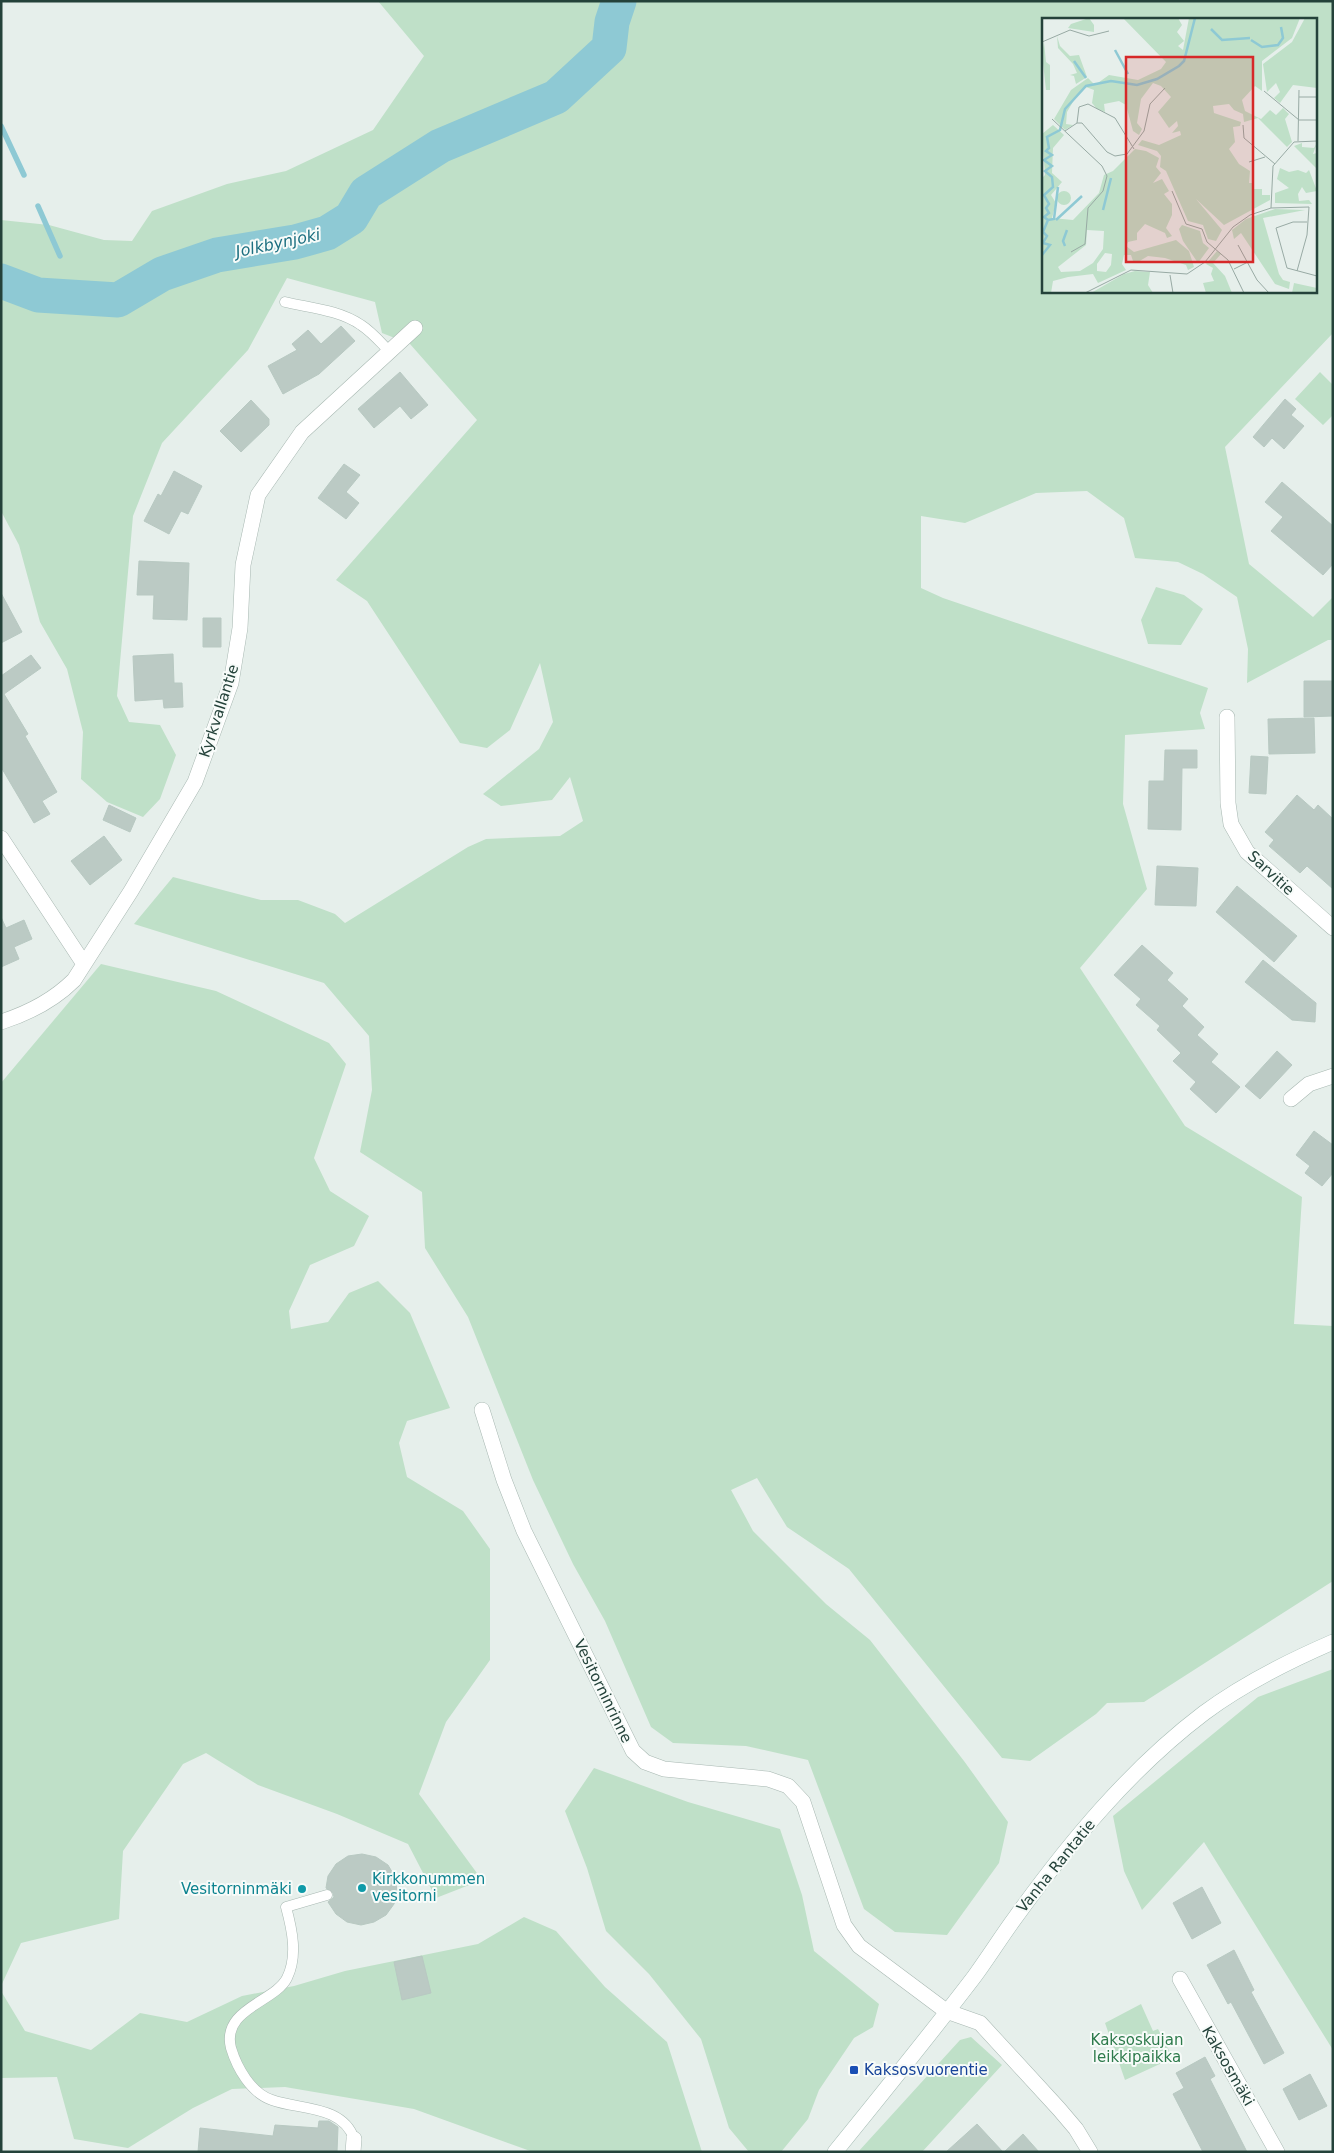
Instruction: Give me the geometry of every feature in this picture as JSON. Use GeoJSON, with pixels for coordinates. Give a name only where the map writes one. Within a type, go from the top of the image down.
{"type":"FeatureCollection","features":[{"type":"Feature","properties":{"kind":"street","name":"Kyrkvallantie"},"geometry":{"type":"LineString","coordinates":[[1,1022],[42,1005],[62,992],[74,980],[131,891],[195,782],[231,683],[240,628],[244,555],[258,495],[302,432],[319,414],[415,328]]}},
{"type":"Feature","properties":{"kind":"street","name":"Sarvitie"},"geometry":{"type":"LineString","coordinates":[[1227,717],[1228,804],[1231,824],[1246,852],[1333,928]]}},
{"type":"Feature","properties":{"kind":"street"},"geometry":{"type":"LineString","coordinates":[[1,838],[84,964]]}},
{"type":"Feature","properties":{"kind":"street"},"geometry":{"type":"LineString","coordinates":[[1291,1099],[1308,1084],[1333,1076]]}},
{"type":"Feature","properties":{"kind":"street","name":"Vesitorninrinne"},"geometry":{"type":"LineString","coordinates":[[482,1410],[504,1480],[524,1531],[633,1751],[645,1762],[664,1769],[768,1779],[788,1786],[803,1802],[844,1925],[859,1946],[946,2011]]}},
{"type":"Feature","properties":{"kind":"street","name":"Vanha Rantatie"},"geometry":{"type":"LineString","coordinates":[[835,2152],[946,2011],[1074,1840],[1126,1782],[1169,1741],[1206,1712],[1302,1655],[1333,1642]]}},
{"type":"Feature","properties":{"kind":"street","name":"Kaksosmäki"},"geometry":{"type":"LineString","coordinates":[[1180,1979],[1277,2152]]}},
{"type":"Feature","properties":{"kind":"street"},"geometry":{"type":"LineString","coordinates":[[946,2011],[964,2016],[984,2027],[1076,2129],[1090,2152]]}},
{"type":"Feature","properties":{"kind":"lane"},"geometry":{"type":"LineString","coordinates":[[285,302],[336,313],[348,318],[362,326],[390,352]]}},
{"type":"Feature","properties":{"kind":"lane"},"geometry":{"type":"LineString","coordinates":[[326,1896],[286,1907],[293,1933],[291,1961],[287,1978],[281,1985],[246,2011],[236,2022],[230,2034],[230,2045],[240,2071],[256,2091],[271,2100],[321,2110],[329,2114],[346,2126],[354,2145]]}},
{"type":"Feature","properties":{"kind":"green space"},"geometry":{"type":"Polygon","coordinates":[[[378,1],[1333,1],[1333,333],[1225,447],[1249,564],[1313,617],[1333,597],[1333,640],[1328,640],[1247,683],[1248,649],[1237,597],[1203,574],[1178,562],[1135,558],[1124,518],[1087,491],[1036,493],[965,523],[921,516],[921,588],[943,598],[1208,688],[1200,713],[1205,729],[1125,735],[1123,804],[1147,889],[1080,968],[1185,1126],[1302,1197],[1294,1324],[1333,1326],[1333,1581],[1144,1702],[1107,1703],[1096,1714],[1030,1761],[1002,1758],[849,1569],[787,1527],[757,1478],[731,1490],[753,1531],[826,1604],[870,1640],[964,1761],[1008,1822],[999,1863],[947,1935],[895,1932],[864,1909],[808,1760],[746,1746],[673,1743],[651,1727],[605,1621],[573,1564],[533,1480],[468,1317],[425,1248],[422,1192],[360,1152],[372,1090],[369,1036],[324,983],[134,924],[173,877],[261,900],[298,900],[335,914],[345,923],[468,847],[486,839],[560,836],[583,821],[570,777],[552,800],[501,806],[483,794],[539,749],[553,722],[540,663],[510,730],[487,748],[460,743],[367,601],[336,580],[477,420],[410,344],[382,333],[375,302],[287,278],[248,350],[162,443],[133,516],[117,696],[129,722],[160,725],[176,755],[160,799],[143,817],[107,802],[81,779],[83,732],[67,669],[40,622],[19,545],[1,511],[1,220],[49,225],[104,240],[132,241],[152,211],[227,184],[286,171],[373,130],[424,56],[378,1]]]}},
{"type":"Feature","properties":{"kind":"green space"},"geometry":{"type":"Polygon","coordinates":[[[1320,372],[1333,385],[1333,415],[1323,425],[1295,399],[1320,372]]]}},
{"type":"Feature","properties":{"kind":"green space"},"geometry":{"type":"Polygon","coordinates":[[[1156,587],[1184,595],[1203,609],[1181,645],[1148,644],[1141,620],[1156,587]]]}},
{"type":"Feature","properties":{"kind":"green space"},"geometry":{"type":"Polygon","coordinates":[[[101,964],[216,991],[329,1043],[346,1064],[314,1158],[330,1191],[369,1216],[354,1246],[310,1265],[289,1311],[291,1329],[328,1322],[349,1293],[378,1281],[410,1313],[450,1408],[407,1421],[399,1443],[407,1477],[463,1511],[490,1549],[490,1660],[446,1722],[419,1794],[482,1880],[436,1898],[408,1844],[337,1814],[258,1785],[206,1753],[183,1764],[123,1851],[119,1919],[21,1943],[1,1986],[1,1083],[101,964]]]}},
{"type":"Feature","properties":{"kind":"green space"},"geometry":{"type":"Polygon","coordinates":[[[1333,1669],[1333,2050],[1204,1842],[1142,1910],[1124,1871],[1113,1816],[1258,1697],[1333,1669]]]}},
{"type":"Feature","properties":{"kind":"green space"},"geometry":{"type":"Polygon","coordinates":[[[594,1768],[688,1802],[780,1829],[802,1895],[814,1951],[879,2004],[873,2027],[854,2038],[819,2090],[808,2119],[781,2152],[749,2152],[729,2128],[701,2039],[649,1974],[606,1931],[587,1868],[565,1811],[594,1768]]]}},
{"type":"Feature","properties":{"kind":"green space"},"geometry":{"type":"Polygon","coordinates":[[[524,1917],[556,1931],[605,1987],[667,2042],[702,2152],[533,2152],[414,2109],[285,2087],[232,2089],[193,2108],[128,2148],[74,2139],[57,2077],[1,2078],[1,1991],[25,2031],[91,2050],[140,2013],[187,2022],[242,1996],[294,1986],[345,1971],[478,1944],[524,1917]]]}},
{"type":"Feature","properties":{"kind":"green space","name":"Kaksoskujan leikkipaikka"},"geometry":{"type":"Polygon","coordinates":[[[1141,2004],[1153,2031],[1158,2029],[1173,2058],[1125,2080],[1105,2023],[1141,2004]]]}},
{"type":"Feature","properties":{"kind":"green space"},"geometry":{"type":"Polygon","coordinates":[[[971,2037],[1002,2065],[922,2152],[858,2152],[960,2040],[971,2037]]]}},
{"type":"Feature","properties":{"kind":"building"},"geometry":{"type":"Polygon","coordinates":[[[341,326],[355,341],[319,374],[283,394],[268,366],[297,350],[292,344],[308,330],[321,344],[341,326]]]}},
{"type":"Feature","properties":{"kind":"building"},"geometry":{"type":"Polygon","coordinates":[[[400,372],[428,405],[411,419],[400,406],[374,428],[358,409],[400,372]]]}},
{"type":"Feature","properties":{"kind":"building"},"geometry":{"type":"Polygon","coordinates":[[[1285,399],[1296,409],[1291,415],[1304,426],[1284,449],[1272,438],[1264,447],[1253,437],[1285,399]]]}},
{"type":"Feature","properties":{"kind":"building"},"geometry":{"type":"Polygon","coordinates":[[[251,400],[269,419],[269,425],[241,452],[220,431],[251,400]]]}},
{"type":"Feature","properties":{"kind":"building"},"geometry":{"type":"Polygon","coordinates":[[[344,464],[360,475],[346,492],[359,503],[346,519],[318,498],[344,464]]]}},
{"type":"Feature","properties":{"kind":"building"},"geometry":{"type":"Polygon","coordinates":[[[174,471],[202,486],[188,514],[181,511],[169,534],[144,521],[158,494],[161,496],[174,471]]]}},
{"type":"Feature","properties":{"kind":"building"},"geometry":{"type":"Polygon","coordinates":[[[1282,482],[1333,526],[1333,564],[1323,575],[1271,531],[1283,517],[1265,502],[1282,482]]]}},
{"type":"Feature","properties":{"kind":"building"},"geometry":{"type":"Polygon","coordinates":[[[139,561],[189,563],[187,620],[153,619],[154,595],[137,595],[139,561]]]}},
{"type":"Feature","properties":{"kind":"building"},"geometry":{"type":"Polygon","coordinates":[[[1,593],[22,632],[1,643],[1,593]]]}},
{"type":"Feature","properties":{"kind":"building"},"geometry":{"type":"Polygon","coordinates":[[[203,618],[221,618],[221,647],[203,647],[203,618]]]}},
{"type":"Feature","properties":{"kind":"building"},"geometry":{"type":"Polygon","coordinates":[[[173,654],[174,683],[182,683],[183,707],[164,708],[163,699],[135,701],[133,656],[173,654]]]}},
{"type":"Feature","properties":{"kind":"building"},"geometry":{"type":"Polygon","coordinates":[[[31,655],[41,668],[4,694],[28,734],[25,736],[57,792],[42,801],[50,814],[34,823],[1,767],[1,676],[31,655]]]}},
{"type":"Feature","properties":{"kind":"building"},"geometry":{"type":"Polygon","coordinates":[[[1304,681],[1333,681],[1333,716],[1304,717],[1304,681]]]}},
{"type":"Feature","properties":{"kind":"building"},"geometry":{"type":"Polygon","coordinates":[[[1314,718],[1315,753],[1269,754],[1268,719],[1314,718]]]}},
{"type":"Feature","properties":{"kind":"building"},"geometry":{"type":"Polygon","coordinates":[[[1165,750],[1197,750],[1197,768],[1182,768],[1181,830],[1148,829],[1149,781],[1164,781],[1165,750]]]}},
{"type":"Feature","properties":{"kind":"building"},"geometry":{"type":"Polygon","coordinates":[[[1251,756],[1268,757],[1266,794],[1249,793],[1251,756]]]}},
{"type":"Feature","properties":{"kind":"building"},"geometry":{"type":"Polygon","coordinates":[[[1297,795],[1314,810],[1318,805],[1333,819],[1333,889],[1307,866],[1300,873],[1269,846],[1274,840],[1265,832],[1297,795]]]}},
{"type":"Feature","properties":{"kind":"building"},"geometry":{"type":"Polygon","coordinates":[[[109,805],[136,818],[130,832],[103,820],[109,805]]]}},
{"type":"Feature","properties":{"kind":"building"},"geometry":{"type":"Polygon","coordinates":[[[104,836],[122,860],[90,885],[71,861],[104,836]]]}},
{"type":"Feature","properties":{"kind":"building"},"geometry":{"type":"Polygon","coordinates":[[[1157,866],[1198,868],[1196,906],[1155,905],[1157,866]]]}},
{"type":"Feature","properties":{"kind":"building"},"geometry":{"type":"Polygon","coordinates":[[[1237,886],[1297,936],[1274,962],[1216,912],[1237,886]]]}},
{"type":"Feature","properties":{"kind":"building"},"geometry":{"type":"Polygon","coordinates":[[[1,917],[6,928],[24,920],[32,939],[14,947],[19,959],[1,967],[1,917]]]}},
{"type":"Feature","properties":{"kind":"building"},"geometry":{"type":"Polygon","coordinates":[[[1142,945],[1173,973],[1167,980],[1188,999],[1182,1006],[1204,1027],[1197,1035],[1218,1054],[1211,1062],[1240,1087],[1216,1113],[1190,1089],[1196,1082],[1173,1061],[1181,1053],[1157,1030],[1160,1026],[1136,1005],[1141,999],[1114,975],[1142,945]]]}},
{"type":"Feature","properties":{"kind":"building"},"geometry":{"type":"Polygon","coordinates":[[[1263,960],[1316,1003],[1315,1022],[1292,1020],[1245,982],[1263,960]]]}},
{"type":"Feature","properties":{"kind":"building"},"geometry":{"type":"Polygon","coordinates":[[[1277,1051],[1292,1065],[1260,1099],[1245,1086],[1277,1051]]]}},
{"type":"Feature","properties":{"kind":"building"},"geometry":{"type":"Polygon","coordinates":[[[1314,1131],[1333,1145],[1333,1173],[1322,1186],[1305,1173],[1310,1166],[1296,1155],[1314,1131]]]}},
{"type":"Feature","properties":{"kind":"building","name":"Kirkkonummen vesitorni"},"geometry":{"type":"Polygon","coordinates":[[[362,1854],[376,1857],[388,1865],[395,1877],[397,1891],[394,1904],[386,1915],[374,1922],[361,1925],[347,1922],[336,1914],[328,1902],[334,1897],[333,1893],[326,1888],[328,1876],[336,1864],[348,1856],[362,1854]]]}},
{"type":"Feature","properties":{"kind":"building"},"geometry":{"type":"Polygon","coordinates":[[[1202,1887],[1221,1923],[1192,1939],[1173,1903],[1202,1887]]]}},
{"type":"Feature","properties":{"kind":"building"},"geometry":{"type":"Polygon","coordinates":[[[1234,1950],[1254,1990],[1251,1992],[1284,2053],[1264,2064],[1231,2002],[1228,2004],[1207,1965],[1234,1950]]]}},
{"type":"Feature","properties":{"kind":"building"},"geometry":{"type":"Polygon","coordinates":[[[422,1956],[431,1993],[402,2000],[394,1962],[422,1956]]]}},
{"type":"Feature","properties":{"kind":"building"},"geometry":{"type":"Polygon","coordinates":[[[1205,2057],[1215,2076],[1210,2079],[1247,2152],[1203,2152],[1173,2094],[1184,2088],[1176,2073],[1205,2057]]]}},
{"type":"Feature","properties":{"kind":"building"},"geometry":{"type":"Polygon","coordinates":[[[1310,2074],[1327,2106],[1299,2120],[1283,2089],[1310,2074]]]}},
{"type":"Feature","properties":{"kind":"building"},"geometry":{"type":"Polygon","coordinates":[[[319,2121],[329,2121],[338,2127],[337,2152],[198,2152],[200,2128],[273,2136],[275,2125],[318,2128],[319,2121]]]}},
{"type":"Feature","properties":{"kind":"building"},"geometry":{"type":"Polygon","coordinates":[[[977,2124],[1003,2152],[946,2152],[977,2124]]]}},
{"type":"Feature","properties":{"kind":"building"},"geometry":{"type":"Polygon","coordinates":[[[1023,2134],[1039,2152],[1004,2152],[1023,2134]]]}},
{"type":"Feature","properties":{"kind":"waterway","name":"Jolkbynjoki"},"geometry":{"type":"LineString","coordinates":[[1,281],[38,295],[118,300],[162,274],[217,255],[295,242],[327,233],[351,218],[366,193],[440,146],[556,97],[609,48],[612,22],[619,1]]}},
{"type":"Feature","properties":{"kind":"waterway"},"geometry":{"type":"LineString","coordinates":[[1,126],[24,175]]}},
{"type":"Feature","properties":{"kind":"waterway"},"geometry":{"type":"LineString","coordinates":[[38,206],[60,256]]}},
{"type":"Feature","properties":{"kind":"place","name":"Kirkkonummen vesitorni"},"geometry":{"type":"Point","coordinates":[362,1888]}},
{"type":"Feature","properties":{"kind":"place","name":"Vesitorninmäki"},"geometry":{"type":"Point","coordinates":[302,1889]}},
{"type":"Feature","properties":{"kind":"place","name":"Kaksosvuorentie"},"geometry":{"type":"Point","coordinates":[854,2070]}}]}
